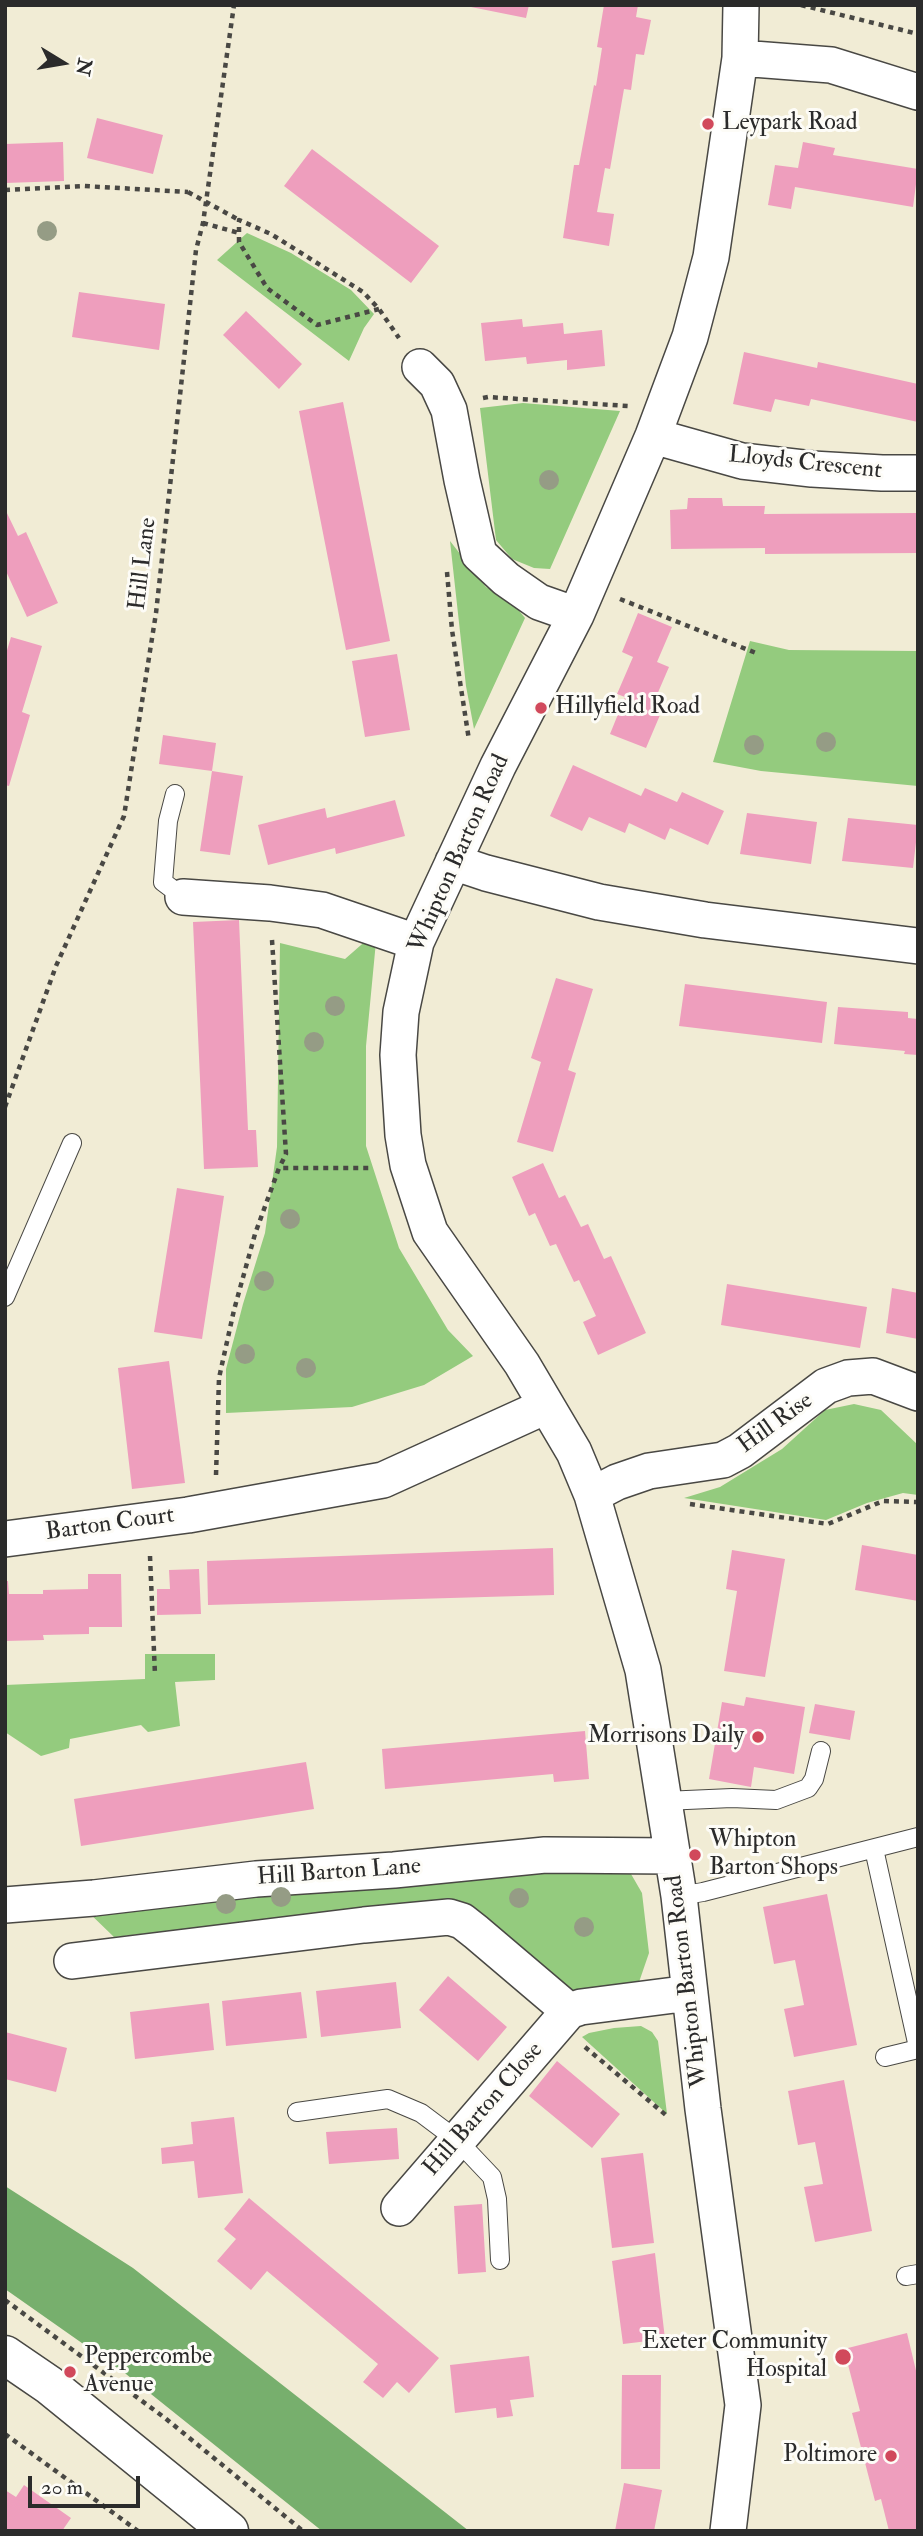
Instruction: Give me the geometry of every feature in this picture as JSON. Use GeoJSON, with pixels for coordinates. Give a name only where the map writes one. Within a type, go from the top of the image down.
{"type":"FeatureCollection","features":[{"type":"Feature","properties":{"kind":"main road"},"geometry":{"type":"LineString","coordinates":[[5,2355],[49,2385],[229,2531]]}},
{"type":"Feature","properties":{"kind":"street","name":"Whipton Barton Road"},"geometry":{"type":"LineString","coordinates":[[728,2531],[743,2405],[703,2109],[679,1896],[643,1671],[592,1496],[574,1452],[522,1364],[430,1232],[408,1165],[403,1135],[398,1055],[401,1012],[416,942],[498,766],[576,615],[653,436],[690,337],[711,257],[740,58],[741,5]]}},
{"type":"Feature","properties":{"kind":"street"},"geometry":{"type":"LineString","coordinates":[[740,58],[831,65],[918,92]]}},
{"type":"Feature","properties":{"kind":"street"},"geometry":{"type":"LineString","coordinates":[[420,367],[437,384],[449,410],[479,554],[506,579],[539,602],[576,615]]}},
{"type":"Feature","properties":{"kind":"street","name":"Lloyds Crescent"},"geometry":{"type":"LineString","coordinates":[[653,436],[742,461],[882,474],[918,473]]}},
{"type":"Feature","properties":{"kind":"street"},"geometry":{"type":"LineString","coordinates":[[453,862],[599,902],[705,920],[918,946]]}},
{"type":"Feature","properties":{"kind":"street"},"geometry":{"type":"LineString","coordinates":[[183,897],[270,902],[322,910],[416,942]]}},
{"type":"Feature","properties":{"kind":"street","name":"Hill Rise"},"geometry":{"type":"LineString","coordinates":[[592,1496],[617,1482],[649,1471],[723,1460],[740,1451],[826,1387],[848,1378],[873,1376],[918,1393]]}},
{"type":"Feature","properties":{"kind":"street"},"geometry":{"type":"LineString","coordinates":[[215,1510],[383,1480],[546,1406]]}},
{"type":"Feature","properties":{"kind":"street","name":"Barton Court"},"geometry":{"type":"LineString","coordinates":[[5,1539],[215,1510]]}},
{"type":"Feature","properties":{"kind":"street","name":"Hill Barton Lane"},"geometry":{"type":"LineString","coordinates":[[5,1905],[94,1898],[256,1879],[394,1870],[545,1855],[673,1856]]}},
{"type":"Feature","properties":{"kind":"street"},"geometry":{"type":"LineString","coordinates":[[72,1961],[449,1917],[476,1932],[564,2017],[581,2007],[690,1993]]}},
{"type":"Feature","properties":{"kind":"street","name":"Hill Barton Close"},"geometry":{"type":"LineString","coordinates":[[400,2208],[564,2017]]}},
{"type":"Feature","properties":{"kind":"lane"},"geometry":{"type":"LineString","coordinates":[[175,794],[168,821],[163,882],[183,897]]}},
{"type":"Feature","properties":{"kind":"lane"},"geometry":{"type":"LineString","coordinates":[[5,1297],[72,1143]]}},
{"type":"Feature","properties":{"kind":"lane"},"geometry":{"type":"LineString","coordinates":[[664,1801],[732,1798],[776,1800],[808,1788],[814,1779],[821,1751]]}},
{"type":"Feature","properties":{"kind":"lane"},"geometry":{"type":"LineString","coordinates":[[679,1896],[918,1837]]}},
{"type":"Feature","properties":{"kind":"lane"},"geometry":{"type":"LineString","coordinates":[[874,1849],[918,2048],[885,2057]]}},
{"type":"Feature","properties":{"kind":"lane"},"geometry":{"type":"LineString","coordinates":[[297,2112],[388,2099],[421,2113],[457,2140],[492,2177],[497,2199],[500,2260]]}},
{"type":"Feature","properties":{"kind":"path","name":"Hill Lane"},"geometry":{"type":"LineString","coordinates":[[5,1107],[56,966],[124,816],[156,613],[195,250],[203,223],[234,5]]}},
{"type":"Feature","properties":{"kind":"path"},"geometry":{"type":"LineString","coordinates":[[801,5],[918,34]]}},
{"type":"Feature","properties":{"kind":"path"},"geometry":{"type":"LineString","coordinates":[[5,190],[84,186],[188,192],[271,234],[363,292],[379,309],[420,367]]}},
{"type":"Feature","properties":{"kind":"path"},"geometry":{"type":"LineString","coordinates":[[239,220],[239,242],[267,288],[317,325],[379,309]]}},
{"type":"Feature","properties":{"kind":"path"},"geometry":{"type":"LineString","coordinates":[[203,223],[239,233]]}},
{"type":"Feature","properties":{"kind":"path"},"geometry":{"type":"LineString","coordinates":[[624,417],[629,406]]}},
{"type":"Feature","properties":{"kind":"path"},"geometry":{"type":"LineString","coordinates":[[612,596],[756,653]]}},
{"type":"Feature","properties":{"kind":"path"},"geometry":{"type":"LineString","coordinates":[[215,1510],[219,1378],[255,1234],[286,1154],[270,902]]}},
{"type":"Feature","properties":{"kind":"path"},"geometry":{"type":"LineString","coordinates":[[279,1168],[383,1168]]}},
{"type":"Feature","properties":{"kind":"path"},"geometry":{"type":"LineString","coordinates":[[649,1471],[670,1501],[828,1524],[883,1501],[918,1502]]}},
{"type":"Feature","properties":{"kind":"path"},"geometry":{"type":"LineString","coordinates":[[148,1520],[155,1675]]}},
{"type":"Feature","properties":{"kind":"path"},"geometry":{"type":"LineString","coordinates":[[564,2017],[677,2124]]}},
{"type":"Feature","properties":{"kind":"path"},"geometry":{"type":"LineString","coordinates":[[5,2300],[165,2418],[303,2531]]}},
{"type":"Feature","properties":{"kind":"path"},"geometry":{"type":"LineString","coordinates":[[5,2434],[138,2531]]}},
{"type":"Feature","properties":{"kind":"green space"},"geometry":{"type":"Polygon","coordinates":[[[247,233],[291,253],[351,290],[374,314],[364,328],[349,361],[217,260],[247,233]]]}},
{"type":"Feature","properties":{"kind":"green space"},"geometry":{"type":"Polygon","coordinates":[[[523,403],[620,411],[550,569],[534,568],[512,559],[496,540],[480,408],[523,403]]]}},
{"type":"Feature","properties":{"kind":"green space"},"geometry":{"type":"Polygon","coordinates":[[[450,541],[486,587],[512,602],[525,618],[474,729],[466,686],[450,541]]]}},
{"type":"Feature","properties":{"kind":"green space"},"geometry":{"type":"Polygon","coordinates":[[[750,641],[789,650],[918,651],[918,786],[761,771],[713,762],[750,641]]]}},
{"type":"Feature","properties":{"kind":"green space"},"geometry":{"type":"Polygon","coordinates":[[[377,931],[366,1046],[366,1146],[399,1248],[448,1330],[473,1356],[424,1385],[352,1407],[226,1413],[226,1369],[265,1233],[277,1147],[280,943],[345,959],[377,931]]]}},
{"type":"Feature","properties":{"kind":"green space"},"geometry":{"type":"Polygon","coordinates":[[[854,1404],[881,1410],[918,1445],[918,1495],[903,1493],[867,1503],[826,1520],[684,1498],[720,1487],[782,1449],[825,1410],[854,1404]]]}},
{"type":"Feature","properties":{"kind":"green space"},"geometry":{"type":"Polygon","coordinates":[[[145,1654],[215,1654],[215,1680],[175,1682],[180,1726],[148,1732],[141,1725],[70,1739],[69,1748],[41,1756],[5,1732],[5,1685],[145,1679],[145,1654]]]}},
{"type":"Feature","properties":{"kind":"green space"},"geometry":{"type":"Polygon","coordinates":[[[593,1867],[631,1874],[642,1893],[649,1953],[638,1985],[593,1995],[565,1988],[430,1902],[114,1937],[85,1909],[593,1867]]]}},
{"type":"Feature","properties":{"kind":"green space"},"geometry":{"type":"Polygon","coordinates":[[[641,2026],[652,2032],[658,2041],[667,2114],[582,2037],[614,2028],[641,2026]]]}},
{"type":"Feature","properties":{"kind":"green space"},"geometry":{"type":"Polygon","coordinates":[[[5,2186],[133,2268],[469,2531],[322,2531],[126,2374],[5,2289],[5,2186]]]}},
{"type":"Feature","properties":{"kind":"building"},"geometry":{"type":"Polygon","coordinates":[[[461,5],[529,5],[526,18],[461,5]]]}},
{"type":"Feature","properties":{"kind":"building"},"geometry":{"type":"Polygon","coordinates":[[[604,5],[638,5],[636,17],[651,20],[644,55],[636,54],[631,90],[624,89],[610,169],[605,168],[597,212],[614,214],[609,246],[563,238],[574,165],[579,165],[594,85],[596,86],[602,48],[597,47],[604,5]]]}},
{"type":"Feature","properties":{"kind":"building"},"geometry":{"type":"Polygon","coordinates":[[[97,118],[163,135],[153,174],[87,158],[97,118]]]}},
{"type":"Feature","properties":{"kind":"building"},"geometry":{"type":"Polygon","coordinates":[[[63,142],[64,181],[5,183],[5,144],[63,142]]]}},
{"type":"Feature","properties":{"kind":"building"},"geometry":{"type":"Polygon","coordinates":[[[803,142],[835,148],[833,155],[918,169],[913,207],[795,187],[791,209],[768,205],[775,165],[798,168],[803,142]]]}},
{"type":"Feature","properties":{"kind":"building"},"geometry":{"type":"Polygon","coordinates":[[[312,149],[439,246],[411,283],[284,186],[312,149]]]}},
{"type":"Feature","properties":{"kind":"building"},"geometry":{"type":"Polygon","coordinates":[[[79,292],[165,304],[159,350],[72,337],[79,292]]]}},
{"type":"Feature","properties":{"kind":"building"},"geometry":{"type":"Polygon","coordinates":[[[246,311],[302,364],[279,389],[223,335],[246,311]]]}},
{"type":"Feature","properties":{"kind":"building"},"geometry":{"type":"Polygon","coordinates":[[[522,319],[523,327],[563,323],[564,334],[602,330],[605,366],[567,370],[567,360],[527,364],[526,357],[485,361],[481,323],[522,319]]]}},
{"type":"Feature","properties":{"kind":"building"},"geometry":{"type":"Polygon","coordinates":[[[744,352],[817,368],[818,362],[918,384],[918,422],[811,399],[809,406],[775,399],[771,412],[733,404],[744,352]]]}},
{"type":"Feature","properties":{"kind":"building"},"geometry":{"type":"Polygon","coordinates":[[[343,402],[390,641],[346,650],[299,411],[343,402]]]}},
{"type":"Feature","properties":{"kind":"building"},"geometry":{"type":"Polygon","coordinates":[[[688,498],[722,498],[723,506],[765,506],[764,514],[918,513],[918,553],[765,554],[765,548],[671,549],[670,510],[687,509],[688,498]]]}},
{"type":"Feature","properties":{"kind":"building"},"geometry":{"type":"Polygon","coordinates":[[[5,509],[18,536],[26,532],[58,603],[27,617],[5,569],[5,509]]]}},
{"type":"Feature","properties":{"kind":"building"},"geometry":{"type":"Polygon","coordinates":[[[638,613],[672,627],[657,662],[669,667],[653,704],[663,708],[646,748],[610,734],[625,697],[617,694],[633,657],[622,652],[638,613]]]}},
{"type":"Feature","properties":{"kind":"building"},"geometry":{"type":"Polygon","coordinates":[[[11,637],[42,646],[22,712],[30,715],[9,786],[5,785],[5,657],[11,637]]]}},
{"type":"Feature","properties":{"kind":"building"},"geometry":{"type":"Polygon","coordinates":[[[397,654],[410,730],[365,737],[352,661],[397,654]]]}},
{"type":"Feature","properties":{"kind":"building"},"geometry":{"type":"Polygon","coordinates":[[[163,735],[216,743],[212,771],[159,764],[163,735]]]}},
{"type":"Feature","properties":{"kind":"building"},"geometry":{"type":"Polygon","coordinates":[[[573,765],[641,796],[645,788],[677,802],[682,792],[724,811],[708,845],[670,828],[665,840],[629,823],[625,833],[589,817],[582,831],[550,816],[573,765]]]}},
{"type":"Feature","properties":{"kind":"building"},"geometry":{"type":"Polygon","coordinates":[[[212,771],[243,776],[230,855],[200,851],[212,771]]]}},
{"type":"Feature","properties":{"kind":"building"},"geometry":{"type":"Polygon","coordinates":[[[395,800],[405,836],[336,854],[335,848],[268,865],[258,825],[325,808],[327,818],[395,800]]]}},
{"type":"Feature","properties":{"kind":"building"},"geometry":{"type":"Polygon","coordinates":[[[747,813],[817,822],[811,864],[740,854],[747,813]]]}},
{"type":"Feature","properties":{"kind":"building"},"geometry":{"type":"Polygon","coordinates":[[[848,818],[918,825],[913,868],[842,861],[848,818]]]}},
{"type":"Feature","properties":{"kind":"building"},"geometry":{"type":"Polygon","coordinates":[[[239,920],[248,1130],[256,1130],[258,1167],[204,1169],[193,922],[239,920]]]}},
{"type":"Feature","properties":{"kind":"building"},"geometry":{"type":"Polygon","coordinates":[[[556,978],[593,989],[568,1070],[576,1073],[553,1152],[517,1142],[541,1062],[531,1058],[556,978]]]}},
{"type":"Feature","properties":{"kind":"building"},"geometry":{"type":"Polygon","coordinates":[[[685,984],[827,1002],[822,1043],[679,1026],[685,984]]]}},
{"type":"Feature","properties":{"kind":"building"},"geometry":{"type":"Polygon","coordinates":[[[838,1007],[908,1012],[908,1018],[918,1019],[918,1055],[904,1054],[905,1051],[834,1044],[838,1007]]]}},
{"type":"Feature","properties":{"kind":"building"},"geometry":{"type":"Polygon","coordinates":[[[543,1163],[559,1198],[565,1195],[581,1227],[588,1224],[604,1259],[611,1256],[646,1333],[598,1355],[583,1322],[596,1316],[579,1280],[574,1282],[556,1244],[550,1246],[535,1213],[529,1216],[512,1177],[543,1163]]]}},
{"type":"Feature","properties":{"kind":"building"},"geometry":{"type":"Polygon","coordinates":[[[177,1188],[224,1196],[202,1339],[154,1332],[177,1188]]]}},
{"type":"Feature","properties":{"kind":"building"},"geometry":{"type":"Polygon","coordinates":[[[727,1284],[867,1307],[860,1348],[721,1325],[727,1284]]]}},
{"type":"Feature","properties":{"kind":"building"},"geometry":{"type":"Polygon","coordinates":[[[892,1288],[918,1293],[918,1339],[886,1333],[892,1288]]]}},
{"type":"Feature","properties":{"kind":"building"},"geometry":{"type":"Polygon","coordinates":[[[169,1361],[185,1483],[132,1489],[118,1368],[169,1361]]]}},
{"type":"Feature","properties":{"kind":"building"},"geometry":{"type":"Polygon","coordinates":[[[862,1545],[918,1555],[918,1601],[855,1590],[862,1545]]]}},
{"type":"Feature","properties":{"kind":"building"},"geometry":{"type":"Polygon","coordinates":[[[553,1548],[554,1595],[208,1605],[207,1561],[553,1548]]]}},
{"type":"Feature","properties":{"kind":"building"},"geometry":{"type":"Polygon","coordinates":[[[732,1550],[785,1559],[765,1677],[724,1671],[737,1591],[726,1589],[732,1550]]]}},
{"type":"Feature","properties":{"kind":"building"},"geometry":{"type":"Polygon","coordinates":[[[199,1569],[201,1614],[157,1615],[157,1589],[170,1589],[169,1570],[199,1569]]]}},
{"type":"Feature","properties":{"kind":"building"},"geometry":{"type":"Polygon","coordinates":[[[88,1574],[121,1574],[122,1627],[89,1627],[89,1634],[43,1635],[44,1640],[5,1641],[5,1581],[8,1581],[9,1594],[43,1594],[43,1590],[88,1589],[88,1574]]]}},
{"type":"Feature","properties":{"kind":"building","name":"Morrisons Daily"},"geometry":{"type":"Polygon","coordinates":[[[746,1697],[805,1707],[794,1774],[754,1767],[751,1787],[709,1779],[722,1702],[744,1706],[746,1697]]]}},
{"type":"Feature","properties":{"kind":"building"},"geometry":{"type":"Polygon","coordinates":[[[815,1704],[855,1711],[850,1740],[809,1733],[815,1704]]]}},
{"type":"Feature","properties":{"kind":"building"},"geometry":{"type":"Polygon","coordinates":[[[585,1731],[589,1779],[554,1782],[553,1774],[385,1789],[382,1749],[585,1731]]]}},
{"type":"Feature","properties":{"kind":"building"},"geometry":{"type":"Polygon","coordinates":[[[306,1762],[314,1809],[81,1846],[74,1799],[306,1762]]]}},
{"type":"Feature","properties":{"kind":"building"},"geometry":{"type":"Polygon","coordinates":[[[827,1894],[857,2045],[794,2057],[784,2009],[804,2005],[795,1960],[774,1964],[763,1907],[827,1894]]]}},
{"type":"Feature","properties":{"kind":"building"},"geometry":{"type":"Polygon","coordinates":[[[448,1976],[507,2027],[478,2061],[419,2010],[448,1976]]]}},
{"type":"Feature","properties":{"kind":"building"},"geometry":{"type":"Polygon","coordinates":[[[396,1982],[401,2028],[321,2037],[316,1991],[396,1982]]]}},
{"type":"Feature","properties":{"kind":"building"},"geometry":{"type":"Polygon","coordinates":[[[301,1992],[307,2038],[226,2046],[222,2001],[301,1992]]]}},
{"type":"Feature","properties":{"kind":"building"},"geometry":{"type":"Polygon","coordinates":[[[209,2003],[214,2050],[135,2059],[130,2012],[209,2003]]]}},
{"type":"Feature","properties":{"kind":"building"},"geometry":{"type":"Polygon","coordinates":[[[5,2032],[67,2048],[56,2092],[5,2079],[5,2032]]]}},
{"type":"Feature","properties":{"kind":"building"},"geometry":{"type":"Polygon","coordinates":[[[557,2061],[620,2114],[592,2148],[529,2096],[557,2061]]]}},
{"type":"Feature","properties":{"kind":"building"},"geometry":{"type":"Polygon","coordinates":[[[844,2080],[872,2231],[815,2242],[804,2187],[823,2184],[815,2142],[798,2145],[788,2091],[844,2080]]]}},
{"type":"Feature","properties":{"kind":"building"},"geometry":{"type":"Polygon","coordinates":[[[234,2117],[243,2193],[198,2198],[194,2161],[162,2164],[161,2148],[193,2144],[191,2122],[234,2117]]]}},
{"type":"Feature","properties":{"kind":"building"},"geometry":{"type":"Polygon","coordinates":[[[397,2128],[399,2159],[329,2164],[326,2132],[397,2128]]]}},
{"type":"Feature","properties":{"kind":"building"},"geometry":{"type":"Polygon","coordinates":[[[643,2153],[654,2243],[612,2248],[601,2158],[643,2153]]]}},
{"type":"Feature","properties":{"kind":"building"},"geometry":{"type":"Polygon","coordinates":[[[249,2198],[439,2358],[409,2393],[397,2382],[383,2398],[363,2382],[378,2364],[267,2271],[251,2290],[217,2261],[236,2239],[224,2229],[249,2198]]]}},
{"type":"Feature","properties":{"kind":"building"},"geometry":{"type":"Polygon","coordinates":[[[482,2204],[486,2272],[458,2274],[454,2206],[482,2204]]]}},
{"type":"Feature","properties":{"kind":"building"},"geometry":{"type":"Polygon","coordinates":[[[655,2253],[665,2339],[623,2344],[612,2261],[655,2253]]]}},
{"type":"Feature","properties":{"kind":"building","name":"Poltimore"},"geometry":{"type":"Polygon","coordinates":[[[907,2333],[918,2379],[918,2531],[889,2531],[881,2499],[875,2501],[852,2413],[860,2411],[844,2349],[907,2333]]]}},
{"type":"Feature","properties":{"kind":"building"},"geometry":{"type":"Polygon","coordinates":[[[529,2356],[534,2397],[510,2400],[513,2416],[497,2418],[496,2408],[455,2413],[450,2365],[529,2356]]]}},
{"type":"Feature","properties":{"kind":"building"},"geometry":{"type":"Polygon","coordinates":[[[622,2375],[661,2375],[660,2469],[621,2469],[622,2375]]]}},
{"type":"Feature","properties":{"kind":"building"},"geometry":{"type":"Polygon","coordinates":[[[624,2483],[662,2490],[654,2531],[615,2531],[624,2483]]]}},
{"type":"Feature","properties":{"kind":"building"},"geometry":{"type":"Polygon","coordinates":[[[24,2485],[71,2518],[62,2531],[5,2531],[5,2490],[16,2497],[24,2485]]]}},
{"type":"Feature","properties":{"kind":"place","name":"Leypark Road"},"geometry":{"type":"Point","coordinates":[708,124]}},
{"type":"Feature","properties":{"kind":"place","name":"Hillyfield Road"},"geometry":{"type":"Point","coordinates":[541,708]}},
{"type":"Feature","properties":{"kind":"place","name":"Morrisons Daily"},"geometry":{"type":"Point","coordinates":[758,1737]}},
{"type":"Feature","properties":{"kind":"place","name":"Whipton Barton Shops"},"geometry":{"type":"Point","coordinates":[695,1855]}},
{"type":"Feature","properties":{"kind":"place","name":"Exeter Community Hospital"},"geometry":{"type":"Point","coordinates":[843,2357]}},
{"type":"Feature","properties":{"kind":"place","name":"Peppercombe Avenue"},"geometry":{"type":"Point","coordinates":[70,2372]}},
{"type":"Feature","properties":{"kind":"place","name":"Poltimore"},"geometry":{"type":"Point","coordinates":[891,2456]}}]}
